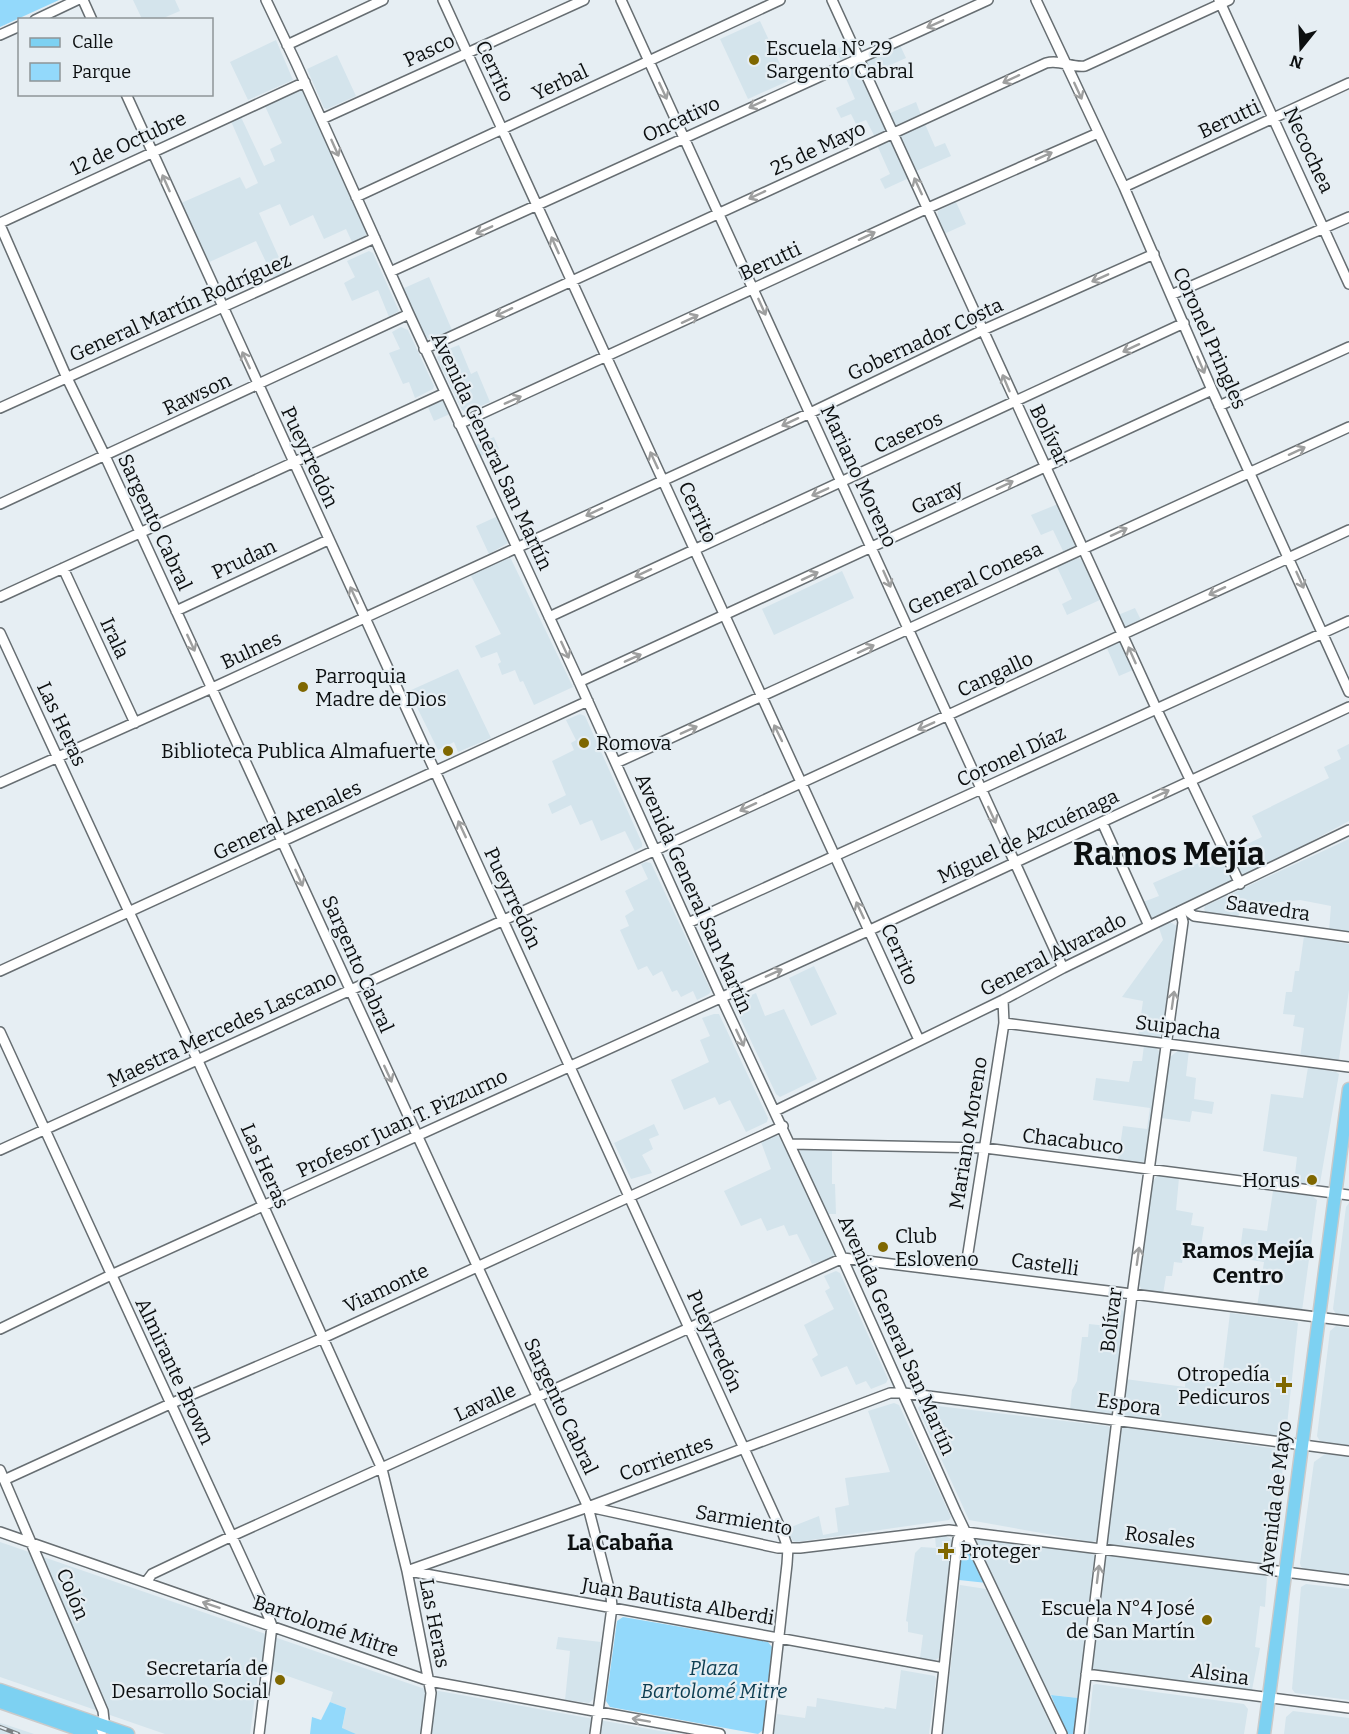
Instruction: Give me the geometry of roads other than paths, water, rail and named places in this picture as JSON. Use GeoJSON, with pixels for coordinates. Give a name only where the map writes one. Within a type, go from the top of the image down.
{"type":"FeatureCollection","features":[{"type":"Feature","properties":{"kind":"main road","name":"Avenida de Mayo"},"geometry":{"type":"LineString","coordinates":[[1264,1734],[1349,1089]]}},
{"type":"Feature","properties":{"kind":"main road"},"geometry":{"type":"LineString","coordinates":[[0,1690],[102,1729],[128,1734]]}},
{"type":"Feature","properties":{"kind":"main road"},"geometry":{"type":"LineString","coordinates":[[0,1702],[92,1734]]}},
{"type":"Feature","properties":{"kind":"street"},"geometry":{"type":"LineString","coordinates":[[39,18],[77,0]]}},
{"type":"Feature","properties":{"kind":"street"},"geometry":{"type":"LineString","coordinates":[[83,0],[91,18]]}},
{"type":"Feature","properties":{"kind":"street","name":"Avenida General San Martín"},"geometry":{"type":"LineString","coordinates":[[266,0],[322,119],[424,349],[588,700],[721,998],[783,1126],[966,1533],[1062,1734]]}},
{"type":"Feature","properties":{"kind":"street"},"geometry":{"type":"LineString","coordinates":[[287,45],[383,0]]}},
{"type":"Feature","properties":{"kind":"street","name":"Cerrito"},"geometry":{"type":"LineString","coordinates":[[443,0],[919,1040]]}},
{"type":"Feature","properties":{"kind":"street","name":"Pasco"},"geometry":{"type":"LineString","coordinates":[[322,119],[584,0]]}},
{"type":"Feature","properties":{"kind":"street","name":"Mariano Moreno"},"geometry":{"type":"LineString","coordinates":[[621,0],[1063,968]]}},
{"type":"Feature","properties":{"kind":"street","name":"Yerbal"},"geometry":{"type":"LineString","coordinates":[[356,197],[780,0]]}},
{"type":"Feature","properties":{"kind":"street","name":"Bolívar"},"geometry":{"type":"LineString","coordinates":[[832,0],[1014,402],[1240,884]]}},
{"type":"Feature","properties":{"kind":"street","name":"Oncativo"},"geometry":{"type":"LineString","coordinates":[[390,272],[988,0]]}},
{"type":"Feature","properties":{"kind":"street","name":"Coronel Pringles"},"geometry":{"type":"LineString","coordinates":[[1036,0],[1124,187],[1212,390],[1349,692]]}},
{"type":"Feature","properties":{"kind":"street","name":"25 de Mayo"},"geometry":{"type":"LineString","coordinates":[[424,349],[1046,63],[1058,61],[1073,66],[1085,66],[1223,1]]}},
{"type":"Feature","properties":{"kind":"street","name":"Necochea"},"geometry":{"type":"LineString","coordinates":[[1223,1],[1349,284]]}},
{"type":"Feature","properties":{"kind":"street"},"geometry":{"type":"LineString","coordinates":[[0,35],[18,27]]}},
{"type":"Feature","properties":{"kind":"street","name":"12 de Octubre"},"geometry":{"type":"LineString","coordinates":[[0,224],[305,82]]}},
{"type":"Feature","properties":{"kind":"street","name":"Berutti"},"geometry":{"type":"LineString","coordinates":[[1124,187],[1349,83]]}},
{"type":"Feature","properties":{"kind":"street","name":"Pueyrredón"},"geometry":{"type":"LineString","coordinates":[[127,96],[778,1521],[788,1548],[768,1734]]}},
{"type":"Feature","properties":{"kind":"street","name":"Berutti"},"geometry":{"type":"LineString","coordinates":[[459,424],[607,358],[928,208],[1098,133]]}},
{"type":"Feature","properties":{"kind":"street"},"geometry":{"type":"LineString","coordinates":[[1172,295],[1349,217]]}},
{"type":"Feature","properties":{"kind":"street","name":"Sargento Cabral"},"geometry":{"type":"LineString","coordinates":[[0,224],[67,378],[105,456],[588,1507],[612,1607],[595,1734]]}},
{"type":"Feature","properties":{"kind":"street","name":"General Martín Rodríguez"},"geometry":{"type":"LineString","coordinates":[[0,408],[375,238]]}},
{"type":"Feature","properties":{"kind":"street","name":"Gobernador Costa"},"geometry":{"type":"LineString","coordinates":[[516,548],[810,413],[983,330],[1154,254]]}},
{"type":"Feature","properties":{"kind":"street","name":"Rawson"},"geometry":{"type":"LineString","coordinates":[[0,504],[409,314]]}},
{"type":"Feature","properties":{"kind":"street","name":"Caseros"},"geometry":{"type":"LineString","coordinates":[[549,617],[1184,323]]}},
{"type":"Feature","properties":{"kind":"street"},"geometry":{"type":"LineString","coordinates":[[1220,406],[1349,347]]}},
{"type":"Feature","properties":{"kind":"street","name":"Garay"},"geometry":{"type":"LineString","coordinates":[[579,682],[1212,390]]}},
{"type":"Feature","properties":{"kind":"street"},"geometry":{"type":"LineString","coordinates":[[0,597],[445,393]]}},
{"type":"Feature","properties":{"kind":"street","name":"General Conesa"},"geometry":{"type":"LineString","coordinates":[[616,763],[1349,426]]}},
{"type":"Feature","properties":{"kind":"street","name":"Cangallo"},"geometry":{"type":"LineString","coordinates":[[655,850],[1349,530]]}},
{"type":"Feature","properties":{"kind":"street","name":"Prudan"},"geometry":{"type":"LineString","coordinates":[[176,611],[328,540]]}},
{"type":"Feature","properties":{"kind":"street","name":"Bulnes"},"geometry":{"type":"LineString","coordinates":[[0,783],[516,548]]}},
{"type":"Feature","properties":{"kind":"street","name":"Irala"},"geometry":{"type":"LineString","coordinates":[[63,568],[135,723]]}},
{"type":"Feature","properties":{"kind":"street","name":"Coronel Díaz"},"geometry":{"type":"LineString","coordinates":[[688,923],[1349,621]]}},
{"type":"Feature","properties":{"kind":"street","name":"Las Heras"},"geometry":{"type":"LineString","coordinates":[[0,633],[198,1060],[382,1469],[407,1571],[431,1693],[426,1734]]}},
{"type":"Feature","properties":{"kind":"street","name":"General Arenales"},"geometry":{"type":"LineString","coordinates":[[0,971],[588,700]]}},
{"type":"Feature","properties":{"kind":"street","name":"Miguel de Azcuénaga"},"geometry":{"type":"LineString","coordinates":[[721,998],[1349,707]]}},
{"type":"Feature","properties":{"kind":"street"},"geometry":{"type":"LineString","coordinates":[[1102,822],[1149,926]]}},
{"type":"Feature","properties":{"kind":"street","name":"General Alvarado"},"geometry":{"type":"LineString","coordinates":[[775,1111],[1003,1000],[1063,968],[1349,830]]}},
{"type":"Feature","properties":{"kind":"street","name":"Maestra Mercedes Lascano"},"geometry":{"type":"LineString","coordinates":[[0,1150],[655,850]]}},
{"type":"Feature","properties":{"kind":"street","name":"Bolívar"},"geometry":{"type":"LineString","coordinates":[[1078,1734],[1132,1295],[1184,909]]}},
{"type":"Feature","properties":{"kind":"street","name":"Saavedra"},"geometry":{"type":"LineString","coordinates":[[1184,909],[1194,916],[1349,938]]}},
{"type":"Feature","properties":{"kind":"street","name":"Profesor Juan T. Pizzurno"},"geometry":{"type":"LineString","coordinates":[[0,1329],[111,1275],[721,998]]}},
{"type":"Feature","properties":{"kind":"street","name":"Mariano Moreno"},"geometry":{"type":"LineString","coordinates":[[965,1272],[1004,1023],[1003,1000]]}},
{"type":"Feature","properties":{"kind":"street","name":"Suipacha"},"geometry":{"type":"LineString","coordinates":[[1004,1023],[1349,1066]]}},
{"type":"Feature","properties":{"kind":"street","name":"Almirante Brown"},"geometry":{"type":"LineString","coordinates":[[0,1032],[272,1626]]}},
{"type":"Feature","properties":{"kind":"street","name":"Viamonte"},"geometry":{"type":"LineString","coordinates":[[2,1475],[323,1338],[783,1126]]}},
{"type":"Feature","properties":{"kind":"street","name":"Chacabuco"},"geometry":{"type":"LineString","coordinates":[[791,1144],[985,1148],[1349,1195]]}},
{"type":"Feature","properties":{"kind":"street","name":"Castelli"},"geometry":{"type":"LineString","coordinates":[[843,1258],[1349,1321]]}},
{"type":"Feature","properties":{"kind":"street","name":"Lavalle"},"geometry":{"type":"LineString","coordinates":[[146,1582],[152,1574],[232,1536],[843,1258]]}},
{"type":"Feature","properties":{"kind":"street","name":"Corrientes"},"geometry":{"type":"LineString","coordinates":[[407,1571],[588,1507],[890,1393],[904,1393]]}},
{"type":"Feature","properties":{"kind":"street","name":"Espora"},"geometry":{"type":"LineString","coordinates":[[904,1393],[1349,1452]]}},
{"type":"Feature","properties":{"kind":"street","name":"Colón"},"geometry":{"type":"LineString","coordinates":[[2,1475],[103,1711],[102,1729]]}},
{"type":"Feature","properties":{"kind":"street","name":"Sarmiento"},"geometry":{"type":"LineString","coordinates":[[588,1507],[768,1546],[788,1548],[950,1530],[966,1533]]}},
{"type":"Feature","properties":{"kind":"street","name":"Bartolomé Mitre"},"geometry":{"type":"LineString","coordinates":[[0,1532],[429,1682],[720,1734]]}},
{"type":"Feature","properties":{"kind":"street"},"geometry":{"type":"LineString","coordinates":[[937,1734],[957,1545],[958,1539],[966,1533]]}},
{"type":"Feature","properties":{"kind":"street","name":"Rosales"},"geometry":{"type":"LineString","coordinates":[[966,1533],[1349,1580]]}},
{"type":"Feature","properties":{"kind":"street","name":"Juan Bautista Alberdi"},"geometry":{"type":"LineString","coordinates":[[407,1571],[944,1668]]}},
{"type":"Feature","properties":{"kind":"street"},"geometry":{"type":"LineString","coordinates":[[259,1734],[272,1626]]}},
{"type":"Feature","properties":{"kind":"street","name":"Alsina"},"geometry":{"type":"LineString","coordinates":[[1086,1674],[1349,1708]]}},
{"type":"Feature","properties":{"kind":"railway"},"geometry":{"type":"LineString","coordinates":[[0,1727],[18,1734]]}},
{"type":"Feature","properties":{"kind":"place","name":"Escuela N° 29 Sargento Cabral"},"geometry":{"type":"Point","coordinates":[754,60]}},
{"type":"Feature","properties":{"kind":"place","name":"Parroquia Madre de Dios"},"geometry":{"type":"Point","coordinates":[303,687]}},
{"type":"Feature","properties":{"kind":"place","name":"Romova"},"geometry":{"type":"Point","coordinates":[584,743]}},
{"type":"Feature","properties":{"kind":"place","name":"Biblioteca Publica Almafuerte"},"geometry":{"type":"Point","coordinates":[448,751]}},
{"type":"Feature","properties":{"kind":"place","name":"Horus"},"geometry":{"type":"Point","coordinates":[1312,1180]}},
{"type":"Feature","properties":{"kind":"place","name":"Club Esloveno"},"geometry":{"type":"Point","coordinates":[883,1247]}},
{"type":"Feature","properties":{"kind":"place","name":"Otropedía Pedicuros"},"geometry":{"type":"Point","coordinates":[1284,1385]}},
{"type":"Feature","properties":{"kind":"place","name":"Proteger"},"geometry":{"type":"Point","coordinates":[946,1551]}},
{"type":"Feature","properties":{"kind":"place","name":"Escuela N°4 José de San Martín"},"geometry":{"type":"Point","coordinates":[1207,1620]}},
{"type":"Feature","properties":{"kind":"place","name":"Secretaría de Desarrollo Social"},"geometry":{"type":"Point","coordinates":[280,1680]}},
{"type":"Feature","properties":{"kind":"district","name":"Ramos Mejía"},"geometry":{"type":"Point","coordinates":[1169,854]}},
{"type":"Feature","properties":{"kind":"district","name":"Ramos Mejía Centro"},"geometry":{"type":"Point","coordinates":[1248,1262]}},
{"type":"Feature","properties":{"kind":"district","name":"La Cabaña"},"geometry":{"type":"Point","coordinates":[620,1542]}},
{"type":"Feature","properties":{"kind":"park label","name":"Plaza Bartolomé Mitre"},"geometry":{"type":"Point","coordinates":[714,1680]}}]}
